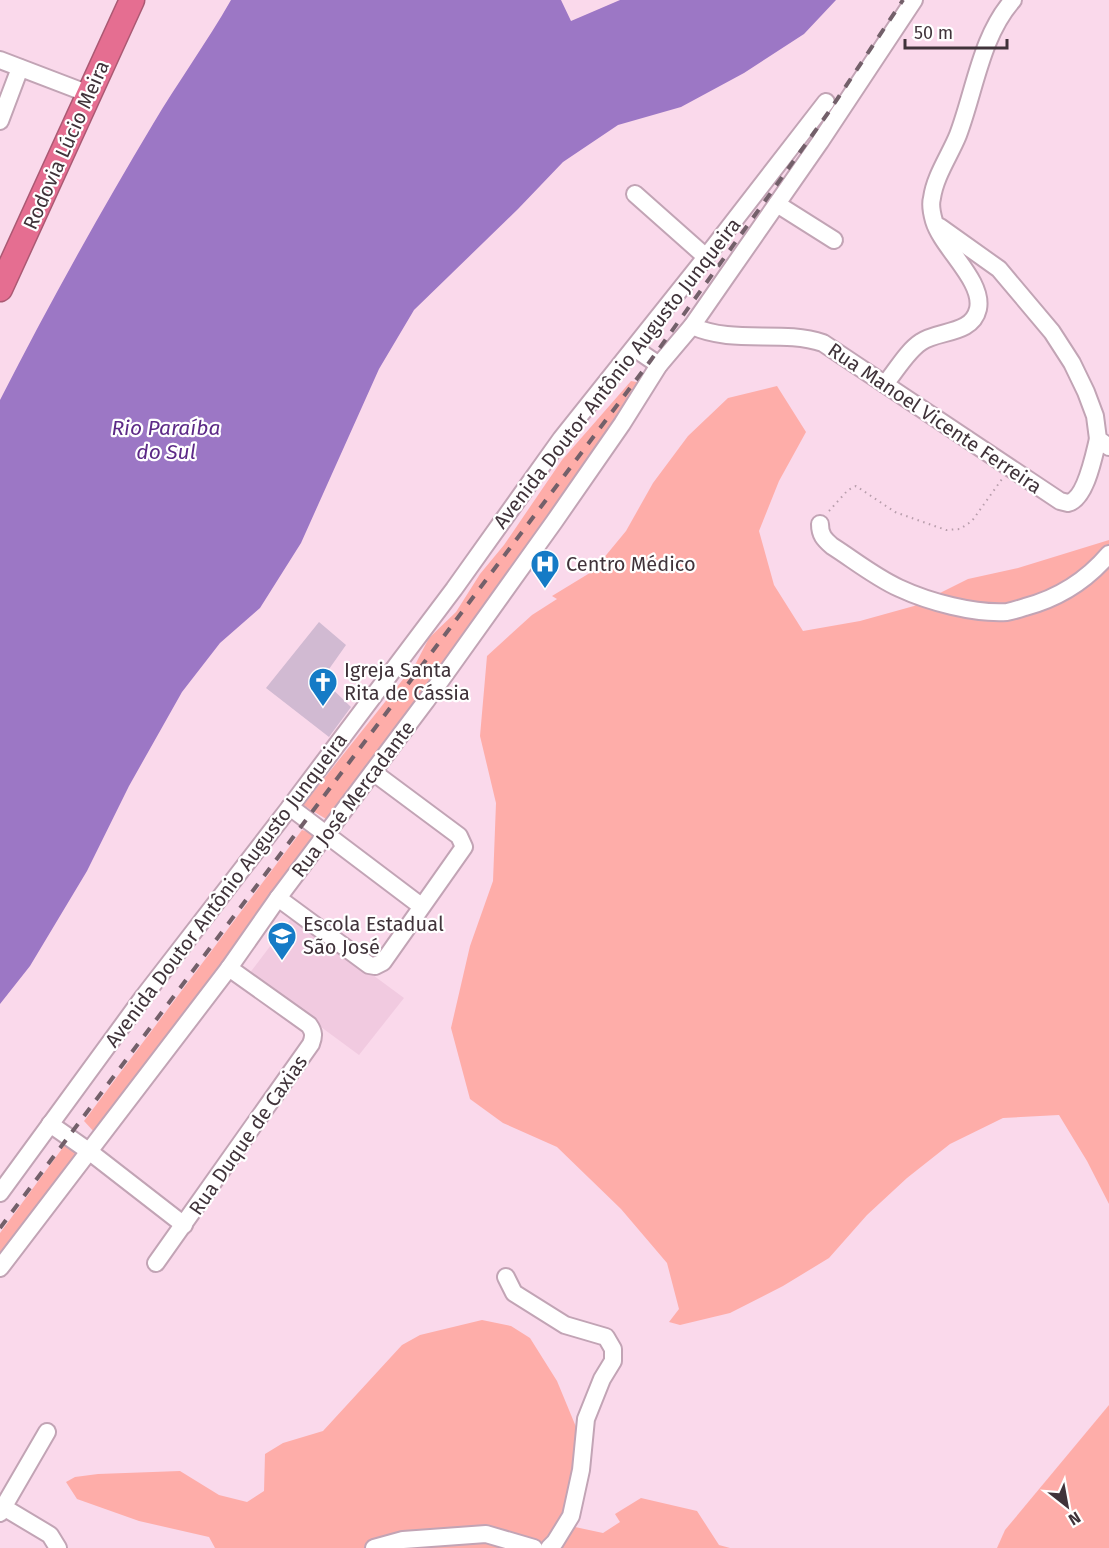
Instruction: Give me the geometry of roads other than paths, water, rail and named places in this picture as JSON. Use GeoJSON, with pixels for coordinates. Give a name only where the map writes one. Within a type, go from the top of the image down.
{"type":"FeatureCollection","features":[{"type":"Feature","properties":{"kind":"highway","name":"Rodovia Lúcio Meira"},"geometry":{"type":"LineString","coordinates":[[0,290],[132,0]]}},
{"type":"Feature","properties":{"kind":"street","name":"Rua José Mercadante"},"geometry":{"type":"LineString","coordinates":[[0,1268],[229,968],[554,522],[622,424],[659,365],[692,326],[777,204],[914,0]]}},
{"type":"Feature","properties":{"kind":"street"},"geometry":{"type":"LineString","coordinates":[[885,384],[920,342],[934,335],[965,327],[978,309],[977,296],[972,282],[934,223],[931,199],[935,184],[964,119],[993,30],[1002,13],[1013,0]]}},
{"type":"Feature","properties":{"kind":"street"},"geometry":{"type":"LineString","coordinates":[[0,60],[89,94]]}},
{"type":"Feature","properties":{"kind":"street"},"geometry":{"type":"LineString","coordinates":[[0,121],[20,68]]}},
{"type":"Feature","properties":{"kind":"street","name":"Avenida Doutor Antônio Augusto Junqueira"},"geometry":{"type":"LineString","coordinates":[[0,1193],[144,996],[454,589],[561,439],[826,102]]}},
{"type":"Feature","properties":{"kind":"street"},"geometry":{"type":"LineString","coordinates":[[635,194],[706,257]]}},
{"type":"Feature","properties":{"kind":"street"},"geometry":{"type":"LineString","coordinates":[[777,204],[834,240]]}},
{"type":"Feature","properties":{"kind":"street"},"geometry":{"type":"LineString","coordinates":[[934,223],[999,269],[1052,332],[1072,363],[1086,392],[1103,443]]}},
{"type":"Feature","properties":{"kind":"street","name":"Rua Manoel Vicente Ferreira"},"geometry":{"type":"LineString","coordinates":[[692,326],[725,335],[806,337],[824,343],[1060,501],[1068,503],[1078,498],[1103,443]]}},
{"type":"Feature","properties":{"kind":"street"},"geometry":{"type":"LineString","coordinates":[[634,348],[659,365]]}},
{"type":"Feature","properties":{"kind":"street"},"geometry":{"type":"LineString","coordinates":[[820,524],[823,538],[832,546],[899,588],[946,604],[975,610],[1007,612],[1040,603],[1071,590],[1096,569],[1109,554]]}},
{"type":"Feature","properties":{"kind":"street"},"geometry":{"type":"LineString","coordinates":[[279,898],[369,965],[375,966],[383,962],[421,906],[464,850],[464,845],[459,836],[373,772]]}},
{"type":"Feature","properties":{"kind":"street"},"geometry":{"type":"LineString","coordinates":[[290,807],[421,906]]}},
{"type":"Feature","properties":{"kind":"street","name":"Rua Duque de Caxias"},"geometry":{"type":"LineString","coordinates":[[156,1263],[312,1044],[314,1037],[309,1025],[229,968]]}},
{"type":"Feature","properties":{"kind":"street"},"geometry":{"type":"LineString","coordinates":[[50,1124],[90,1152],[184,1226]]}},
{"type":"Feature","properties":{"kind":"street"},"geometry":{"type":"LineString","coordinates":[[506,1277],[514,1293],[565,1325],[606,1337],[614,1355],[586,1419],[581,1470],[572,1515],[549,1548]]}},
{"type":"Feature","properties":{"kind":"street"},"geometry":{"type":"LineString","coordinates":[[47,1432],[1,1508],[50,1535],[58,1548]]}},
{"type":"Feature","properties":{"kind":"street"},"geometry":{"type":"LineString","coordinates":[[374,1548],[403,1540],[486,1534],[534,1548]]}},
{"type":"Feature","properties":{"kind":"water","name":"Rio Paraíba do Sul"},"geometry":{"type":"Polygon","coordinates":[[[231,0],[561,0],[571,21],[620,0],[836,0],[804,34],[744,73],[681,107],[618,125],[563,162],[414,310],[379,369],[301,543],[260,608],[220,643],[182,692],[129,786],[87,871],[30,966],[0,1004],[0,400],[113,192],[231,0]]]}},
{"type":"Feature","properties":{"kind":"railway"},"geometry":{"type":"LineString","coordinates":[[0,1228],[651,360],[828,113],[903,0]]}},
{"type":"Feature","properties":{"kind":"place","name":"Centro Médico"},"geometry":{"type":"Point","coordinates":[545,590]}},
{"type":"Feature","properties":{"kind":"place","name":"Igreja Santa Rita de Cássia"},"geometry":{"type":"Point","coordinates":[323,708]}},
{"type":"Feature","properties":{"kind":"place","name":"Escola Estadual São José"},"geometry":{"type":"Point","coordinates":[282,962]}}]}
